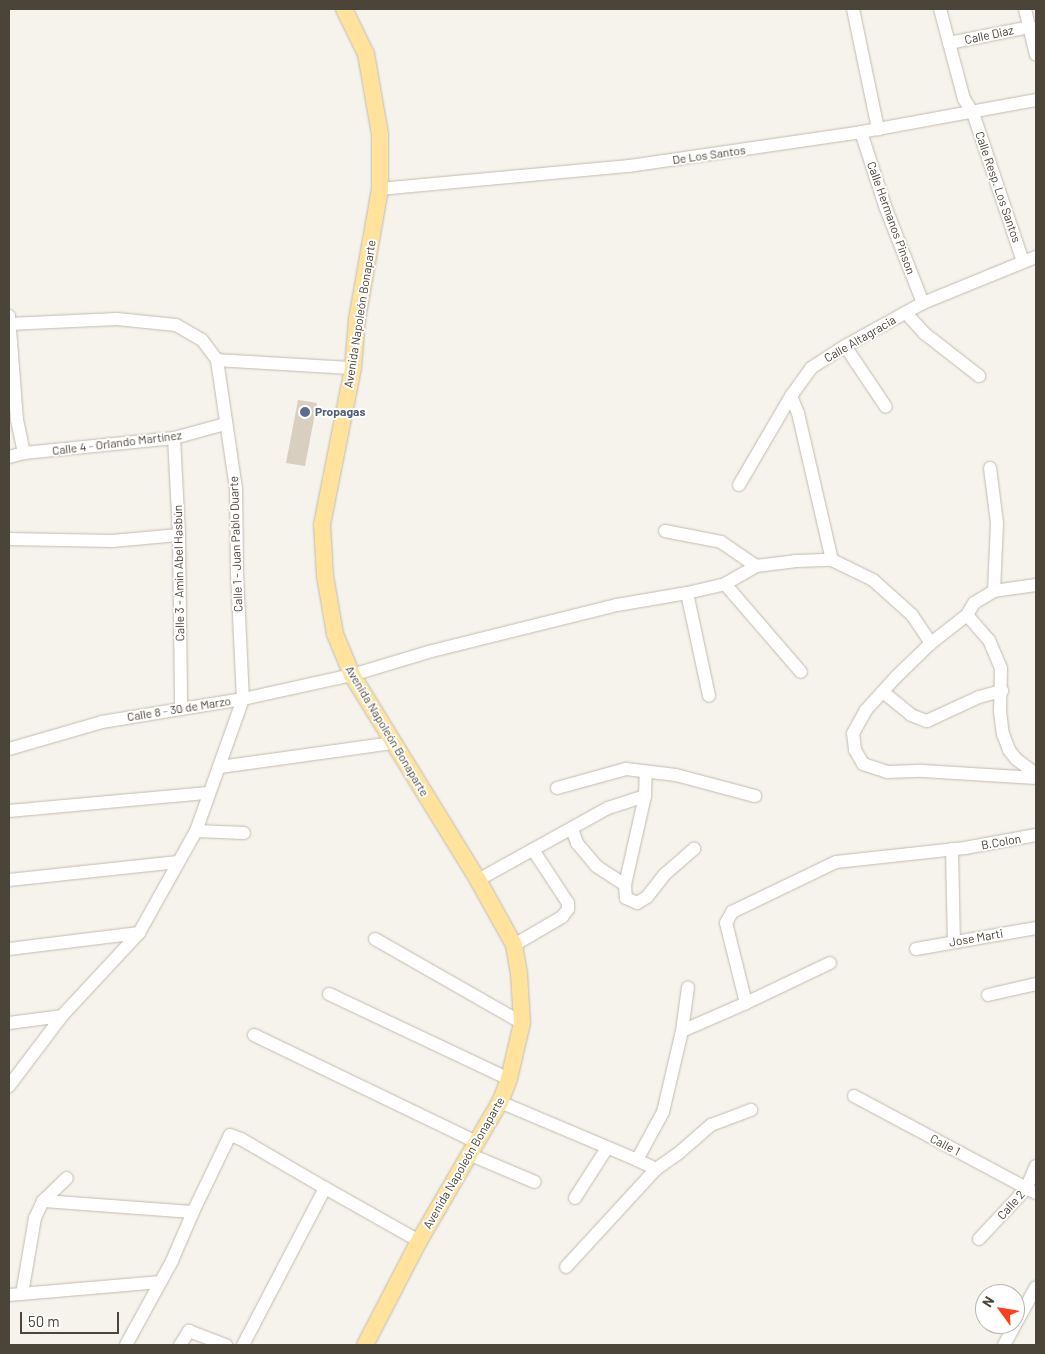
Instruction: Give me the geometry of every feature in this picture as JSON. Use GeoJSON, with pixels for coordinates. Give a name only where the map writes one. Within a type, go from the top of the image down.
{"type":"FeatureCollection","features":[{"type":"Feature","properties":{"kind":"main road","name":"Avenida Napoleón Bonaparte"},"geometry":{"type":"LineString","coordinates":[[344,9],[366,54],[380,134],[380,190],[357,320],[353,368],[322,524],[325,576],[335,634],[352,675],[478,880],[514,945],[520,973],[522,1023],[509,1079],[500,1102],[420,1241],[365,1345]]}},
{"type":"Feature","properties":{"kind":"street"},"geometry":{"type":"LineString","coordinates":[[853,9],[878,129]]}},
{"type":"Feature","properties":{"kind":"street","name":"Calle Resp. Los Santos"},"geometry":{"type":"LineString","coordinates":[[940,9],[964,100],[973,113],[1023,262]]}},
{"type":"Feature","properties":{"kind":"street"},"geometry":{"type":"LineString","coordinates":[[1025,9],[1036,55]]}},
{"type":"Feature","properties":{"kind":"street","name":"Calle Diaz"},"geometry":{"type":"LineString","coordinates":[[949,43],[1030,27]]}},
{"type":"Feature","properties":{"kind":"street","name":"De Los Santos"},"geometry":{"type":"LineString","coordinates":[[380,190],[629,166],[862,132],[1036,100]]}},
{"type":"Feature","properties":{"kind":"street","name":"Calle Hermanos Pinson"},"geometry":{"type":"LineString","coordinates":[[862,132],[885,206],[923,304]]}},
{"type":"Feature","properties":{"kind":"street","name":"Calle Altagracia"},"geometry":{"type":"LineString","coordinates":[[739,484],[791,396],[811,368],[845,346],[923,304],[1036,257]]}},
{"type":"Feature","properties":{"kind":"street"},"geometry":{"type":"LineString","coordinates":[[906,313],[924,334],[979,376]]}},
{"type":"Feature","properties":{"kind":"street"},"geometry":{"type":"LineString","coordinates":[[24,453],[17,420],[9,321],[117,318],[176,326],[202,340],[217,360],[353,368]]}},
{"type":"Feature","properties":{"kind":"street"},"geometry":{"type":"LineString","coordinates":[[845,346],[886,407]]}},
{"type":"Feature","properties":{"kind":"street","name":"Calle 1 - Juan Pablo Duarte"},"geometry":{"type":"LineString","coordinates":[[217,360],[236,488],[237,572],[243,699]]}},
{"type":"Feature","properties":{"kind":"street"},"geometry":{"type":"LineString","coordinates":[[791,396],[798,413],[832,560]]}},
{"type":"Feature","properties":{"kind":"street","name":"Calle 4 - Orlando Martínez"},"geometry":{"type":"LineString","coordinates":[[9,457],[24,453],[174,438],[225,424]]}},
{"type":"Feature","properties":{"kind":"street","name":"Calle 3 - Amín Abel Hasbún"},"geometry":{"type":"LineString","coordinates":[[174,438],[179,535],[181,709]]}},
{"type":"Feature","properties":{"kind":"street"},"geometry":{"type":"LineString","coordinates":[[990,468],[997,523],[994,591]]}},
{"type":"Feature","properties":{"kind":"street"},"geometry":{"type":"LineString","coordinates":[[665,531],[721,542],[756,566],[795,561],[832,560],[872,580],[899,601],[912,615],[931,643]]}},
{"type":"Feature","properties":{"kind":"street"},"geometry":{"type":"LineString","coordinates":[[9,539],[112,541],[179,535]]}},
{"type":"Feature","properties":{"kind":"street","name":"Calle 8 - 30 de Marzo"},"geometry":{"type":"LineString","coordinates":[[9,748],[102,722],[243,699],[352,675],[428,652],[617,605],[687,593],[725,584],[756,566]]}},
{"type":"Feature","properties":{"kind":"street"},"geometry":{"type":"LineString","coordinates":[[725,584],[801,672]]}},
{"type":"Feature","properties":{"kind":"street"},"geometry":{"type":"LineString","coordinates":[[1036,585],[994,591],[974,603],[967,615],[931,643],[882,692],[866,710],[853,733],[855,750],[863,764],[887,772],[923,771],[1036,778]]}},
{"type":"Feature","properties":{"kind":"street"},"geometry":{"type":"LineString","coordinates":[[687,593],[709,696]]}},
{"type":"Feature","properties":{"kind":"street"},"geometry":{"type":"LineString","coordinates":[[967,615],[989,640],[1001,668],[1002,691],[1000,711],[1003,734],[1009,750],[1016,759],[1036,774]]}},
{"type":"Feature","properties":{"kind":"street"},"geometry":{"type":"LineString","coordinates":[[882,692],[911,715],[927,721],[979,697],[1002,691]]}},
{"type":"Feature","properties":{"kind":"street"},"geometry":{"type":"LineString","coordinates":[[9,1086],[62,1016],[139,933],[196,831],[243,699]]}},
{"type":"Feature","properties":{"kind":"street"},"geometry":{"type":"LineString","coordinates":[[220,767],[394,743]]}},
{"type":"Feature","properties":{"kind":"street"},"geometry":{"type":"LineString","coordinates":[[557,788],[626,769],[676,775],[755,796]]}},
{"type":"Feature","properties":{"kind":"street"},"geometry":{"type":"LineString","coordinates":[[646,772],[645,796],[625,886],[626,898],[637,903],[647,897],[664,875],[694,849]]}},
{"type":"Feature","properties":{"kind":"street"},"geometry":{"type":"LineString","coordinates":[[9,811],[208,793]]}},
{"type":"Feature","properties":{"kind":"street"},"geometry":{"type":"LineString","coordinates":[[478,880],[608,808],[645,796]]}},
{"type":"Feature","properties":{"kind":"street"},"geometry":{"type":"LineString","coordinates":[[572,829],[578,843],[596,866],[625,886]]}},
{"type":"Feature","properties":{"kind":"street"},"geometry":{"type":"LineString","coordinates":[[196,831],[244,833]]}},
{"type":"Feature","properties":{"kind":"street","name":"B.Colon"},"geometry":{"type":"LineString","coordinates":[[746,1003],[726,923],[732,912],[836,862],[952,850],[1036,835]]}},
{"type":"Feature","properties":{"kind":"street"},"geometry":{"type":"LineString","coordinates":[[514,945],[562,917],[568,910],[568,903],[533,850]]}},
{"type":"Feature","properties":{"kind":"street"},"geometry":{"type":"LineString","coordinates":[[952,850],[954,942]]}},
{"type":"Feature","properties":{"kind":"street"},"geometry":{"type":"LineString","coordinates":[[9,880],[178,862]]}},
{"type":"Feature","properties":{"kind":"street","name":"Jose Marti"},"geometry":{"type":"LineString","coordinates":[[916,949],[1036,928]]}},
{"type":"Feature","properties":{"kind":"street"},"geometry":{"type":"LineString","coordinates":[[9,949],[139,933]]}},
{"type":"Feature","properties":{"kind":"street"},"geometry":{"type":"LineString","coordinates":[[375,939],[522,1023]]}},
{"type":"Feature","properties":{"kind":"street"},"geometry":{"type":"LineString","coordinates":[[682,1031],[830,963]]}},
{"type":"Feature","properties":{"kind":"street"},"geometry":{"type":"LineString","coordinates":[[988,995],[1036,984]]}},
{"type":"Feature","properties":{"kind":"street"},"geometry":{"type":"LineString","coordinates":[[637,1160],[663,1112],[682,1031],[688,987]]}},
{"type":"Feature","properties":{"kind":"street"},"geometry":{"type":"LineString","coordinates":[[329,994],[509,1079]]}},
{"type":"Feature","properties":{"kind":"street"},"geometry":{"type":"LineString","coordinates":[[9,1023],[62,1016]]}},
{"type":"Feature","properties":{"kind":"street"},"geometry":{"type":"LineString","coordinates":[[254,1035],[535,1182]]}},
{"type":"Feature","properties":{"kind":"street","name":"Calle 1"},"geometry":{"type":"LineString","coordinates":[[854,1096],[1031,1191]]}},
{"type":"Feature","properties":{"kind":"street"},"geometry":{"type":"LineString","coordinates":[[500,1102],[656,1169]]}},
{"type":"Feature","properties":{"kind":"street"},"geometry":{"type":"LineString","coordinates":[[566,1267],[656,1169],[680,1152],[711,1125],[751,1110]]}},
{"type":"Feature","properties":{"kind":"street"},"geometry":{"type":"LineString","coordinates":[[126,1345],[172,1261],[230,1135],[242,1139],[420,1241]]}},
{"type":"Feature","properties":{"kind":"street"},"geometry":{"type":"LineString","coordinates":[[575,1198],[607,1148]]}},
{"type":"Feature","properties":{"kind":"street","name":"Calle 2"},"geometry":{"type":"LineString","coordinates":[[979,1239],[1031,1191],[1036,1166]]}},
{"type":"Feature","properties":{"kind":"street"},"geometry":{"type":"LineString","coordinates":[[22,1294],[35,1218],[43,1201],[67,1178]]}},
{"type":"Feature","properties":{"kind":"street"},"geometry":{"type":"LineString","coordinates":[[243,1345],[325,1188]]}},
{"type":"Feature","properties":{"kind":"street"},"geometry":{"type":"LineString","coordinates":[[43,1201],[193,1212]]}},
{"type":"Feature","properties":{"kind":"street"},"geometry":{"type":"LineString","coordinates":[[9,1295],[160,1282]]}},
{"type":"Feature","properties":{"kind":"street"},"geometry":{"type":"LineString","coordinates":[[1004,1345],[1036,1287]]}},
{"type":"Feature","properties":{"kind":"street"},"geometry":{"type":"LineString","coordinates":[[180,1345],[189,1331],[226,1345]]}},
{"type":"Feature","properties":{"kind":"building"},"geometry":{"type":"Polygon","coordinates":[[[298,400],[317,403],[305,466],[286,463],[298,400]]]}},
{"type":"Feature","properties":{"kind":"place","name":"Propagas"},"geometry":{"type":"Point","coordinates":[305,412]}}]}
